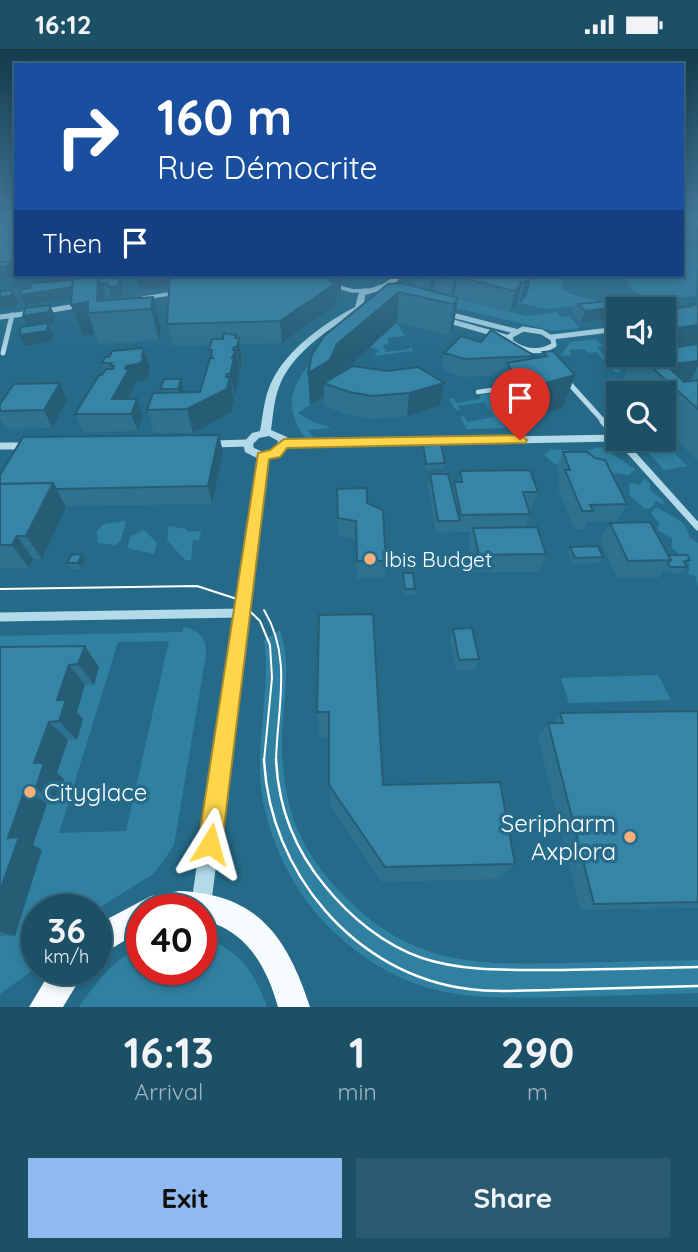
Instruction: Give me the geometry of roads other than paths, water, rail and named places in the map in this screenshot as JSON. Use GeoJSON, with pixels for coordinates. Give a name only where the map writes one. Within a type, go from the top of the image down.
{"type":"FeatureCollection","features":[{"type":"Feature","properties":{"kind":"main road"},"geometry":{"type":"LineString","coordinates":[[217,909],[227,911],[253,930],[275,957],[296,1006]]}},
{"type":"Feature","properties":{"kind":"street"},"geometry":{"type":"LineString","coordinates":[[353,291],[360,301],[373,303],[386,294],[399,277]]}},
{"type":"Feature","properties":{"kind":"street"},"geometry":{"type":"LineString","coordinates":[[329,285],[353,291],[371,290],[386,294]]}},
{"type":"Feature","properties":{"kind":"street"},"geometry":{"type":"LineString","coordinates":[[265,433],[272,392],[283,369],[360,301],[362,294],[371,290]]}},
{"type":"Feature","properties":{"kind":"street"},"geometry":{"type":"LineString","coordinates":[[130,300],[178,293]]}},
{"type":"Feature","properties":{"kind":"street"},"geometry":{"type":"LineString","coordinates":[[0,317],[90,305]]}},
{"type":"Feature","properties":{"kind":"street"},"geometry":{"type":"LineString","coordinates":[[441,311],[515,331],[533,330],[552,337],[606,330]]}},
{"type":"Feature","properties":{"kind":"street"},"geometry":{"type":"LineString","coordinates":[[3,353],[12,315]]}},
{"type":"Feature","properties":{"kind":"street"},"geometry":{"type":"LineString","coordinates":[[433,316],[510,338],[518,348],[541,351],[552,347],[552,337]]}},
{"type":"Feature","properties":{"kind":"street"},"geometry":{"type":"LineString","coordinates":[[510,338],[515,331]]}},
{"type":"Feature","properties":{"kind":"street"},"geometry":{"type":"LineString","coordinates":[[541,351],[547,359]]}},
{"type":"Feature","properties":{"kind":"street"},"geometry":{"type":"LineString","coordinates":[[565,378],[606,424]]}},
{"type":"Feature","properties":{"kind":"street"},"geometry":{"type":"LineString","coordinates":[[478,392],[516,387]]}},
{"type":"Feature","properties":{"kind":"street"},"geometry":{"type":"LineString","coordinates":[[284,444],[280,436],[265,433],[252,437],[248,443],[249,450],[263,456],[275,453],[284,444],[606,438]]}},
{"type":"Feature","properties":{"kind":"street"},"geometry":{"type":"LineString","coordinates":[[201,444],[248,443]]}},
{"type":"Feature","properties":{"kind":"street"},"geometry":{"type":"LineString","coordinates":[[0,446],[38,446]]}},
{"type":"Feature","properties":{"kind":"street"},"geometry":{"type":"LineString","coordinates":[[630,451],[698,527]]}},
{"type":"Feature","properties":{"kind":"street"},"geometry":{"type":"LineString","coordinates":[[203,894],[263,456]]}},
{"type":"Feature","properties":{"kind":"street"},"geometry":{"type":"LineString","coordinates":[[0,617],[242,614]]}},
{"type":"Feature","properties":{"kind":"tram line"},"geometry":{"type":"LineString","coordinates":[[0,589],[197,586],[237,599],[260,621],[270,645],[272,678],[264,760]]}},
{"type":"Feature","properties":{"kind":"tram line"},"geometry":{"type":"LineString","coordinates":[[264,610],[273,628],[281,665],[276,760]]}},
{"type":"Feature","properties":{"kind":"tram line"},"geometry":{"type":"LineString","coordinates":[[264,760],[270,801],[282,841],[301,878],[326,911],[355,940],[390,963],[428,980],[479,990],[698,986]]}},
{"type":"Feature","properties":{"kind":"tram line"},"geometry":{"type":"LineString","coordinates":[[276,760],[284,810],[305,858],[335,897],[357,919],[394,946],[437,962],[482,969],[698,967]]}},
{"type":"Feature","properties":{"kind":"place","name":"Ibis Budget"},"geometry":{"type":"Point","coordinates":[370,559]}},
{"type":"Feature","properties":{"kind":"place","name":"Cityglace"},"geometry":{"type":"Point","coordinates":[30,792]}},
{"type":"Feature","properties":{"kind":"place","name":"Seripharm Axplora"},"geometry":{"type":"Point","coordinates":[630,837]}}]}
